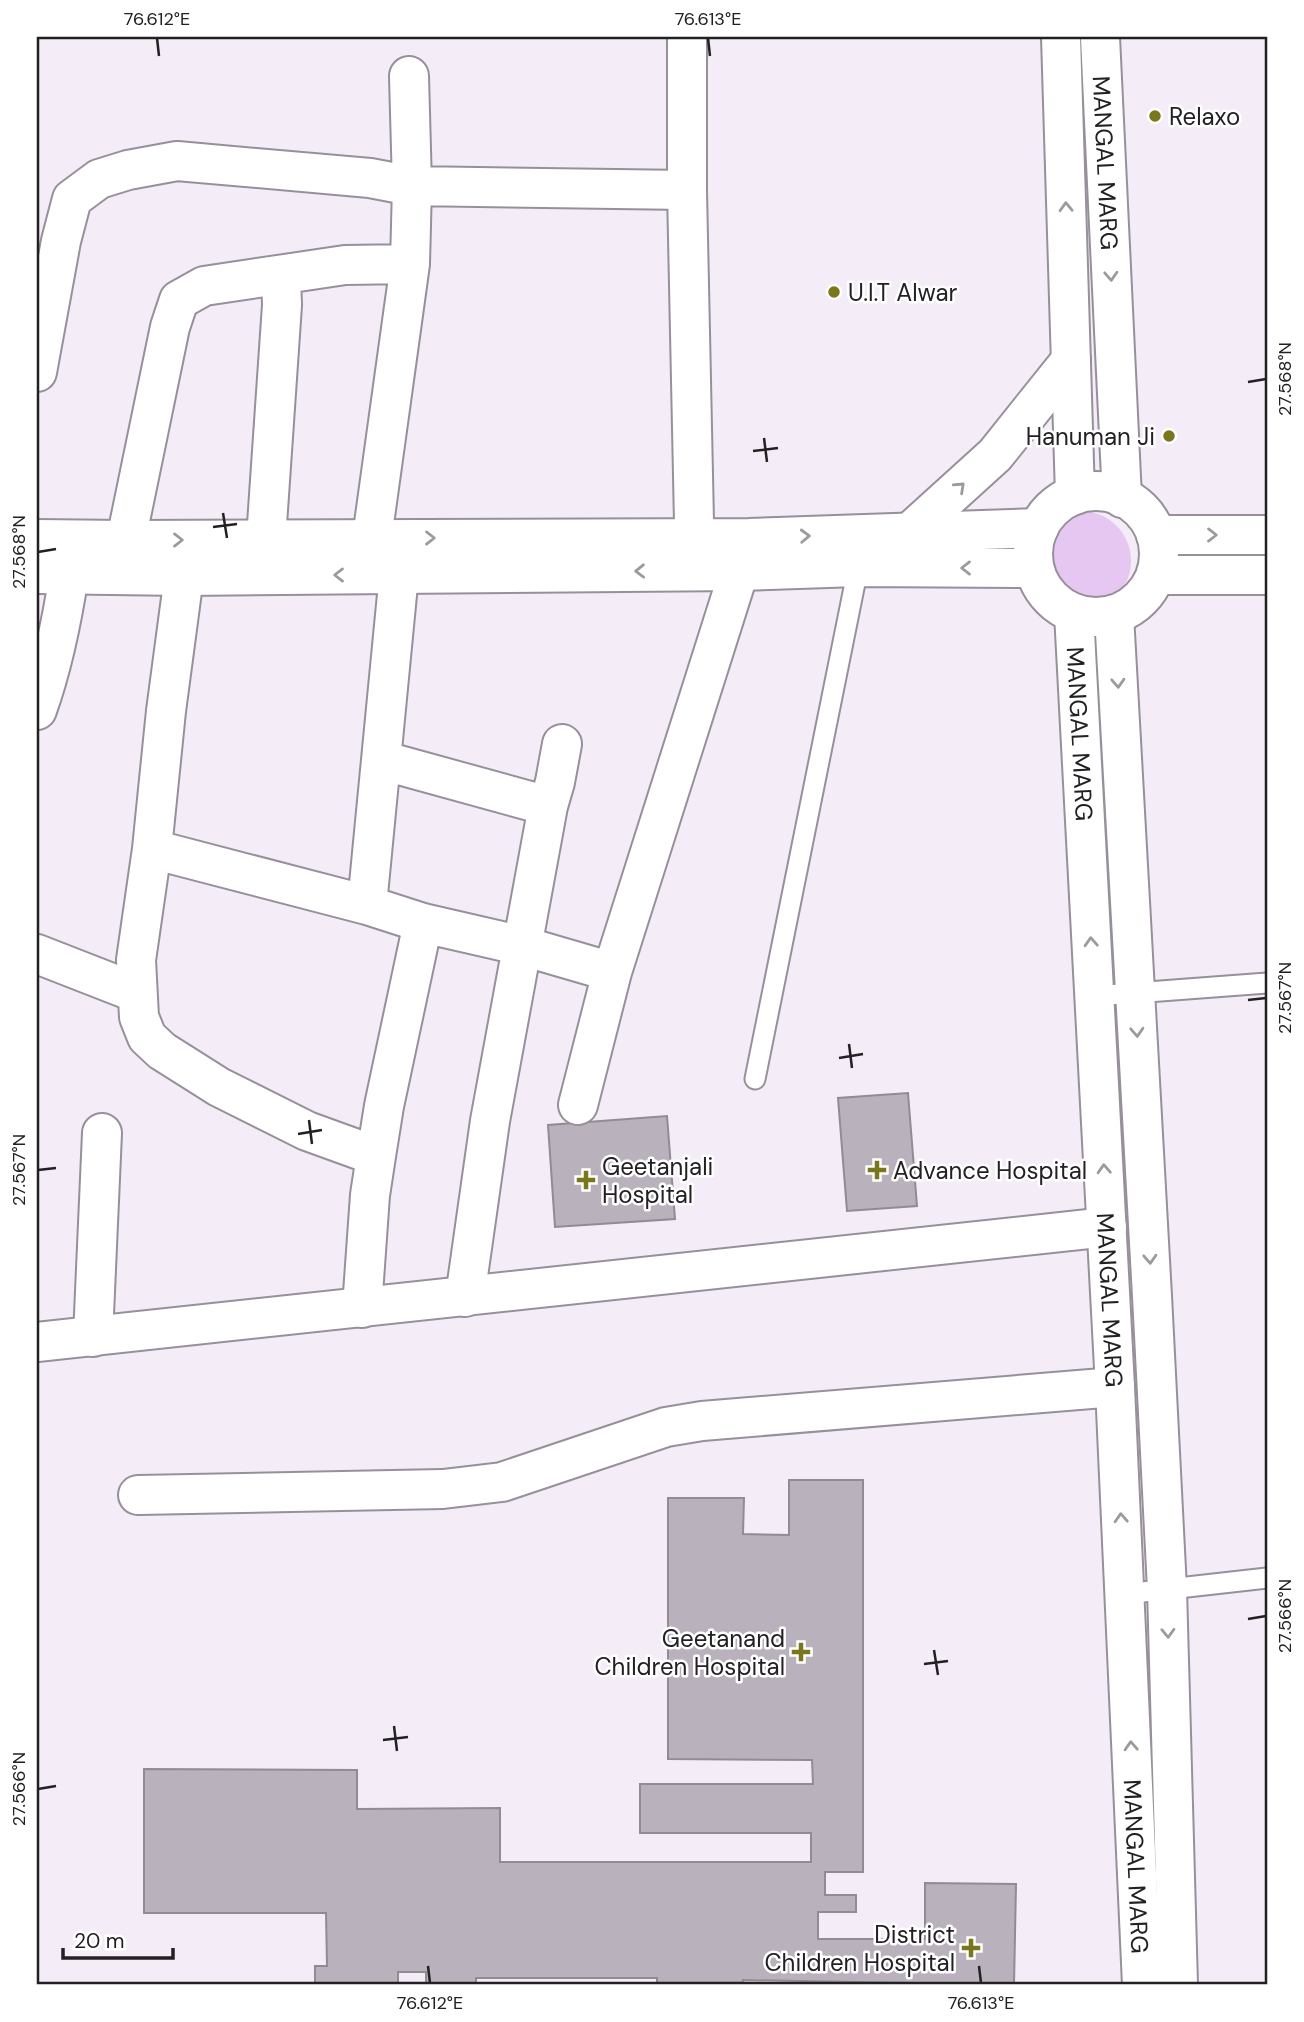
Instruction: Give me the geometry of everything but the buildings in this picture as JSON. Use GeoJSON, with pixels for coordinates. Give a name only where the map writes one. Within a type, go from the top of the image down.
{"type":"FeatureCollection","features":[{"type":"Feature","properties":{"kind":"street"},"geometry":{"type":"LineString","coordinates":[[687,37],[694,554]]}},
{"type":"Feature","properties":{"kind":"street","name":"MANGAL MARG"},"geometry":{"type":"LineString","coordinates":[[1061,37],[1075,495]]}},
{"type":"Feature","properties":{"kind":"street","name":"MANGAL MARG"},"geometry":{"type":"LineString","coordinates":[[1100,37],[1122,498]]}},
{"type":"Feature","properties":{"kind":"street"},"geometry":{"type":"LineString","coordinates":[[372,538],[410,264],[412,187],[409,76]]}},
{"type":"Feature","properties":{"kind":"street"},"geometry":{"type":"LineString","coordinates":[[37,372],[49,239],[72,199],[99,179],[128,170],[177,161],[370,178],[412,187],[687,190]]}},
{"type":"Feature","properties":{"kind":"street"},"geometry":{"type":"LineString","coordinates":[[126,540],[170,327],[179,300],[204,286],[345,265],[410,264]]}},
{"type":"Feature","properties":{"kind":"street"},"geometry":{"type":"LineString","coordinates":[[266,539],[282,305],[281,275]]}},
{"type":"Feature","properties":{"kind":"street"},"geometry":{"type":"LineString","coordinates":[[909,533],[995,454],[1071,360]]}},
{"type":"Feature","properties":{"kind":"street"},"geometry":{"type":"LineString","coordinates":[[1095,491],[1115,495],[1133,503],[1147,517],[1156,535],[1160,555],[1156,575],[1147,593],[1132,607],[1114,615],[1094,617],[1074,613],[1056,604],[1042,588],[1034,568],[1033,548],[1039,527],[1060,502],[1075,495],[1095,491]]}},
{"type":"Feature","properties":{"kind":"street"},"geometry":{"type":"LineString","coordinates":[[861,551],[909,533],[1039,527]]}},
{"type":"Feature","properties":{"kind":"street"},"geometry":{"type":"LineString","coordinates":[[1156,535],[1267,535]]}},
{"type":"Feature","properties":{"kind":"street"},"geometry":{"type":"LineString","coordinates":[[37,539],[372,538],[694,554],[861,551],[1034,568]]}},
{"type":"Feature","properties":{"kind":"street"},"geometry":{"type":"LineString","coordinates":[[37,710],[56,647],[53,574],[400,574],[694,554]]}},
{"type":"Feature","properties":{"kind":"street"},"geometry":{"type":"LineString","coordinates":[[578,1105],[612,972],[745,554]]}},
{"type":"Feature","properties":{"kind":"street"},"geometry":{"type":"LineString","coordinates":[[367,905],[400,574]]}},
{"type":"Feature","properties":{"kind":"street"},"geometry":{"type":"LineString","coordinates":[[1156,575],[1267,575]]}},
{"type":"Feature","properties":{"kind":"street"},"geometry":{"type":"LineString","coordinates":[[184,576],[166,711],[152,849],[136,960],[139,1017],[147,1037],[180,1064],[243,1100],[307,1131],[376,1156]]}},
{"type":"Feature","properties":{"kind":"street","name":"MANGAL MARG"},"geometry":{"type":"LineString","coordinates":[[1074,613],[1115,1387],[1142,1985]]}},
{"type":"Feature","properties":{"kind":"street","name":"MANGAL MARG"},"geometry":{"type":"LineString","coordinates":[[1114,615],[1167,1589],[1178,1985]]}},
{"type":"Feature","properties":{"kind":"street"},"geometry":{"type":"LineString","coordinates":[[465,1297],[490,1121],[548,806],[562,744]]}},
{"type":"Feature","properties":{"kind":"street"},"geometry":{"type":"LineString","coordinates":[[382,760],[548,806]]}},
{"type":"Feature","properties":{"kind":"street"},"geometry":{"type":"LineString","coordinates":[[152,849],[367,905],[423,923],[523,946],[612,972]]}},
{"type":"Feature","properties":{"kind":"street"},"geometry":{"type":"LineString","coordinates":[[362,1308],[369,1206],[376,1156],[423,923]]}},
{"type":"Feature","properties":{"kind":"street"},"geometry":{"type":"LineString","coordinates":[[37,954],[136,993]]}},
{"type":"Feature","properties":{"kind":"street"},"geometry":{"type":"LineString","coordinates":[[93,1337],[102,1133]]}},
{"type":"Feature","properties":{"kind":"street"},"geometry":{"type":"LineString","coordinates":[[37,1342],[1107,1227]]}},
{"type":"Feature","properties":{"kind":"street"},"geometry":{"type":"LineString","coordinates":[[138,1495],[443,1489],[471,1486],[502,1482],[667,1427],[690,1423],[1115,1387]]}},
{"type":"Feature","properties":{"kind":"lane"},"geometry":{"type":"LineString","coordinates":[[755,1079],[861,551]]}},
{"type":"Feature","properties":{"kind":"lane"},"geometry":{"type":"LineString","coordinates":[[1094,996],[1267,983]]}},
{"type":"Feature","properties":{"kind":"lane"},"geometry":{"type":"LineString","coordinates":[[1125,1594],[1267,1578]]}},
{"type":"Feature","properties":{"kind":"shaded area"},"geometry":{"type":"Polygon","coordinates":[[[1081,511],[1100,515],[1116,526],[1127,542],[1131,561],[1127,580],[1116,596],[1100,607],[1081,611],[1062,607],[1046,596],[1035,580],[1031,561],[1035,542],[1046,526],[1062,515],[1081,511]]]}},
{"type":"Feature","properties":{"kind":"place","name":"Relaxo"},"geometry":{"type":"Point","coordinates":[1155,116]}},
{"type":"Feature","properties":{"kind":"place","name":"U.I.T Alwar"},"geometry":{"type":"Point","coordinates":[834,292]}},
{"type":"Feature","properties":{"kind":"place","name":"Hanuman Ji"},"geometry":{"type":"Point","coordinates":[1169,436]}},
{"type":"Feature","properties":{"kind":"place","name":"Advance Hospital"},"geometry":{"type":"Point","coordinates":[877,1170]}},
{"type":"Feature","properties":{"kind":"place","name":"Geetanjali Hospital"},"geometry":{"type":"Point","coordinates":[586,1180]}},
{"type":"Feature","properties":{"kind":"place","name":"Geetanand Children Hospital"},"geometry":{"type":"Point","coordinates":[801,1652]}},
{"type":"Feature","properties":{"kind":"place","name":"District Children Hospital"},"geometry":{"type":"Point","coordinates":[971,1948]}}]}
